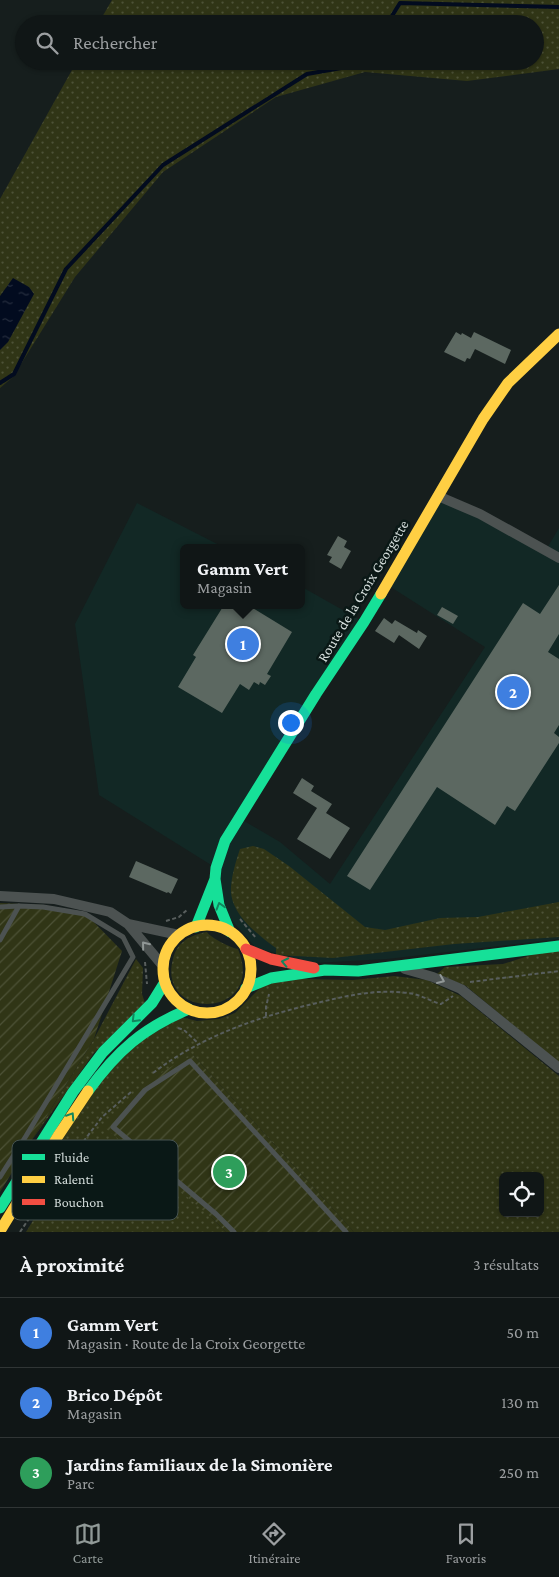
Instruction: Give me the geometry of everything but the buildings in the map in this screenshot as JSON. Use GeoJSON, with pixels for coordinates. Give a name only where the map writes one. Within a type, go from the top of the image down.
{"type":"FeatureCollection","features":[{"type":"Feature","properties":{"kind":"main road","name":"Route de la Croix Georgette"},"geometry":{"type":"LineString","coordinates":[[230,932],[219,905],[215,879],[216,868],[226,841],[311,703],[364,622],[483,419],[508,383],[559,334]]}},
{"type":"Feature","properties":{"kind":"main road","name":"Route de la Croix Georgette"},"geometry":{"type":"LineString","coordinates":[[196,927],[215,879]]}},
{"type":"Feature","properties":{"kind":"main road"},"geometry":{"type":"LineString","coordinates":[[212,926],[230,932],[246,949],[250,960],[251,970],[246,988],[234,1003],[217,1012],[189,1009],[174,998],[165,982],[163,966],[169,947],[178,936],[196,927],[212,926]]}},
{"type":"Feature","properties":{"kind":"main road"},"geometry":{"type":"LineString","coordinates":[[246,949],[271,959],[325,970],[358,971],[559,946]]}},
{"type":"Feature","properties":{"kind":"main road"},"geometry":{"type":"LineString","coordinates":[[246,988],[271,978],[325,970]]}},
{"type":"Feature","properties":{"kind":"main road"},"geometry":{"type":"LineString","coordinates":[[43,1140],[92,1066],[103,1052],[152,1003],[165,982]]}},
{"type":"Feature","properties":{"kind":"main road"},"geometry":{"type":"LineString","coordinates":[[57,1140],[108,1062],[143,1032],[164,1019],[189,1009]]}},
{"type":"Feature","properties":{"kind":"main road"},"geometry":{"type":"LineString","coordinates":[[0,1208],[12,1189]]}},
{"type":"Feature","properties":{"kind":"main road"},"geometry":{"type":"LineString","coordinates":[[0,1231],[12,1212]]}},
{"type":"Feature","properties":{"kind":"street"},"geometry":{"type":"LineString","coordinates":[[438,496],[480,514],[559,558]]}},
{"type":"Feature","properties":{"kind":"street"},"geometry":{"type":"LineString","coordinates":[[0,896],[54,899],[110,912],[128,924],[163,966]]}},
{"type":"Feature","properties":{"kind":"street"},"geometry":{"type":"LineString","coordinates":[[128,924],[178,936]]}},
{"type":"Feature","properties":{"kind":"street"},"geometry":{"type":"LineString","coordinates":[[394,967],[433,977],[461,989],[559,1068]]}},
{"type":"Feature","properties":{"kind":"lane"},"geometry":{"type":"LineString","coordinates":[[0,940],[19,906]]}},
{"type":"Feature","properties":{"kind":"lane"},"geometry":{"type":"LineString","coordinates":[[0,907],[43,907],[85,914],[122,937],[133,957],[23,1140]]}},
{"type":"Feature","properties":{"kind":"lane"},"geometry":{"type":"LineString","coordinates":[[128,1140],[113,1127],[145,1090],[190,1061],[346,1232]]}},
{"type":"Feature","properties":{"kind":"lane"},"geometry":{"type":"LineString","coordinates":[[0,1176],[12,1158]]}},
{"type":"Feature","properties":{"kind":"lane"},"geometry":{"type":"LineString","coordinates":[[178,1182],[234,1232]]}},
{"type":"Feature","properties":{"kind":"path"},"geometry":{"type":"LineString","coordinates":[[164,922],[178,917],[192,906]]}},
{"type":"Feature","properties":{"kind":"path"},"geometry":{"type":"LineString","coordinates":[[235,913],[260,942]]}},
{"type":"Feature","properties":{"kind":"path"},"geometry":{"type":"LineString","coordinates":[[144,959],[147,988]]}},
{"type":"Feature","properties":{"kind":"path"},"geometry":{"type":"LineString","coordinates":[[153,1074],[175,1057],[198,1044],[266,1016],[344,997],[374,992],[410,993],[441,1004],[470,982],[559,971]]}},
{"type":"Feature","properties":{"kind":"path"},"geometry":{"type":"LineString","coordinates":[[266,1016],[270,991]]}},
{"type":"Feature","properties":{"kind":"path"},"geometry":{"type":"LineString","coordinates":[[176,1028],[184,1030],[198,1044]]}},
{"type":"Feature","properties":{"kind":"path"},"geometry":{"type":"LineString","coordinates":[[85,1140],[102,1117],[131,1092]]}},
{"type":"Feature","properties":{"kind":"path"},"geometry":{"type":"LineString","coordinates":[[20,1232],[28,1220]]}},
{"type":"Feature","properties":{"kind":"shaded area"},"geometry":{"type":"Polygon","coordinates":[[[438,496],[546,550],[559,528],[559,939],[387,959],[315,963],[256,948],[228,916],[216,868],[99,795],[75,624],[137,503],[217,544],[180,544],[180,609],[305,609],[305,589],[364,622],[239,818],[280,842],[330,884],[485,647],[386,584],[438,496]]]}},
{"type":"Feature","properties":{"kind":"green space"},"geometry":{"type":"Polygon","coordinates":[[[112,0],[559,0],[559,69],[467,81],[365,72],[276,97],[163,172],[75,277],[13,377],[0,388],[0,199],[72,70],[544,70],[544,15],[103,15],[112,0]]]}},
{"type":"Feature","properties":{"kind":"green space"},"geometry":{"type":"Polygon","coordinates":[[[253,846],[264,849],[289,866],[365,927],[385,930],[440,918],[478,917],[559,902],[559,937],[454,944],[333,958],[276,955],[276,948],[253,929],[239,914],[232,897],[232,877],[240,849],[253,846]]]}},
{"type":"Feature","properties":{"kind":"green space"},"geometry":{"type":"Polygon","coordinates":[[[0,903],[44,905],[84,912],[122,951],[94,1039],[32,1140],[12,1140],[12,1172],[0,1192],[0,903]]]}},
{"type":"Feature","properties":{"kind":"green space"},"geometry":{"type":"Polygon","coordinates":[[[207,932],[221,942],[238,949],[243,972],[238,989],[226,1000],[210,1004],[194,1002],[180,994],[172,980],[173,959],[178,948],[190,937],[207,932]]]}},
{"type":"Feature","properties":{"kind":"green space"},"geometry":{"type":"Polygon","coordinates":[[[559,946],[559,1063],[466,986],[437,974],[445,967],[503,964],[559,946]]]}},
{"type":"Feature","properties":{"kind":"green space"},"geometry":{"type":"Polygon","coordinates":[[[136,959],[143,968],[142,994],[145,1003],[94,1053],[32,1140],[94,1039],[136,959]]]}},
{"type":"Feature","properties":{"kind":"green space"},"geometry":{"type":"Polygon","coordinates":[[[394,976],[427,980],[461,996],[559,1076],[559,1232],[354,1232],[193,1055],[211,1217],[226,1232],[26,1232],[33,1220],[178,1220],[178,1140],[62,1140],[107,1072],[129,1048],[181,1017],[197,1021],[219,1019],[235,1013],[264,984],[301,979],[353,980],[394,976]]]}},
{"type":"Feature","properties":{"kind":"green space"},"geometry":{"type":"Polygon","coordinates":[[[193,1055],[354,1232],[226,1232],[178,1189],[178,1140],[119,1140],[104,1127],[144,1085],[193,1055]]]}},
{"type":"Feature","properties":{"kind":"water"},"geometry":{"type":"Polygon","coordinates":[[[13,278],[29,287],[34,294],[8,342],[0,350],[0,296],[13,278]]]}},
{"type":"Feature","properties":{"kind":"waterway"},"geometry":{"type":"LineString","coordinates":[[393,15],[400,3],[559,7]]}},
{"type":"Feature","properties":{"kind":"waterway"},"geometry":{"type":"LineString","coordinates":[[0,383],[14,374],[66,269],[163,165],[307,74],[330,70]]}},
{"type":"Feature","properties":{"kind":"traffic: fast"},"geometry":{"type":"LineString","coordinates":[[196,927],[215,879],[216,868],[225,841],[316,694],[381,594]]}},
{"type":"Feature","properties":{"kind":"traffic: fast"},"geometry":{"type":"LineString","coordinates":[[215,879],[219,905],[230,932]]}},
{"type":"Feature","properties":{"kind":"traffic: fast"},"geometry":{"type":"LineString","coordinates":[[246,988],[271,978],[325,970],[358,971],[559,946]]}},
{"type":"Feature","properties":{"kind":"traffic: fast"},"geometry":{"type":"LineString","coordinates":[[43,1140],[73,1092],[103,1052],[152,1003],[165,982]]}},
{"type":"Feature","properties":{"kind":"traffic: fast"},"geometry":{"type":"LineString","coordinates":[[88,1091],[110,1064],[132,1042],[158,1024],[189,1009]]}},
{"type":"Feature","properties":{"kind":"traffic: fast"},"geometry":{"type":"LineString","coordinates":[[0,1208],[12,1189]]}},
{"type":"Feature","properties":{"kind":"traffic: slow"},"geometry":{"type":"LineString","coordinates":[[381,594],[483,419],[508,383],[559,334]]}},
{"type":"Feature","properties":{"kind":"traffic: slow"},"geometry":{"type":"LineString","coordinates":[[207,925],[224,929],[238,938],[247,952],[251,969],[247,986],[238,1000],[224,1009],[207,1013],[190,1009],[176,1000],[167,986],[163,969],[167,952],[176,938],[190,929],[207,925]]}},
{"type":"Feature","properties":{"kind":"traffic: slow"},"geometry":{"type":"LineString","coordinates":[[56,1140],[88,1091]]}},
{"type":"Feature","properties":{"kind":"traffic: slow"},"geometry":{"type":"LineString","coordinates":[[0,1231],[12,1211]]}},
{"type":"Feature","properties":{"kind":"traffic: jam"},"geometry":{"type":"LineString","coordinates":[[246,949],[271,959],[314,968]]}},
{"type":"Feature","properties":{"kind":"place","name":"Gamm Vert"},"geometry":{"type":"Point","coordinates":[243,644]}},
{"type":"Feature","properties":{"kind":"place","name":"Brico Dépôt"},"geometry":{"type":"Point","coordinates":[513,692]}},
{"type":"Feature","properties":{"kind":"place","name":"Jardins familiaux de la Simonière"},"geometry":{"type":"Point","coordinates":[229,1172]}}]}
